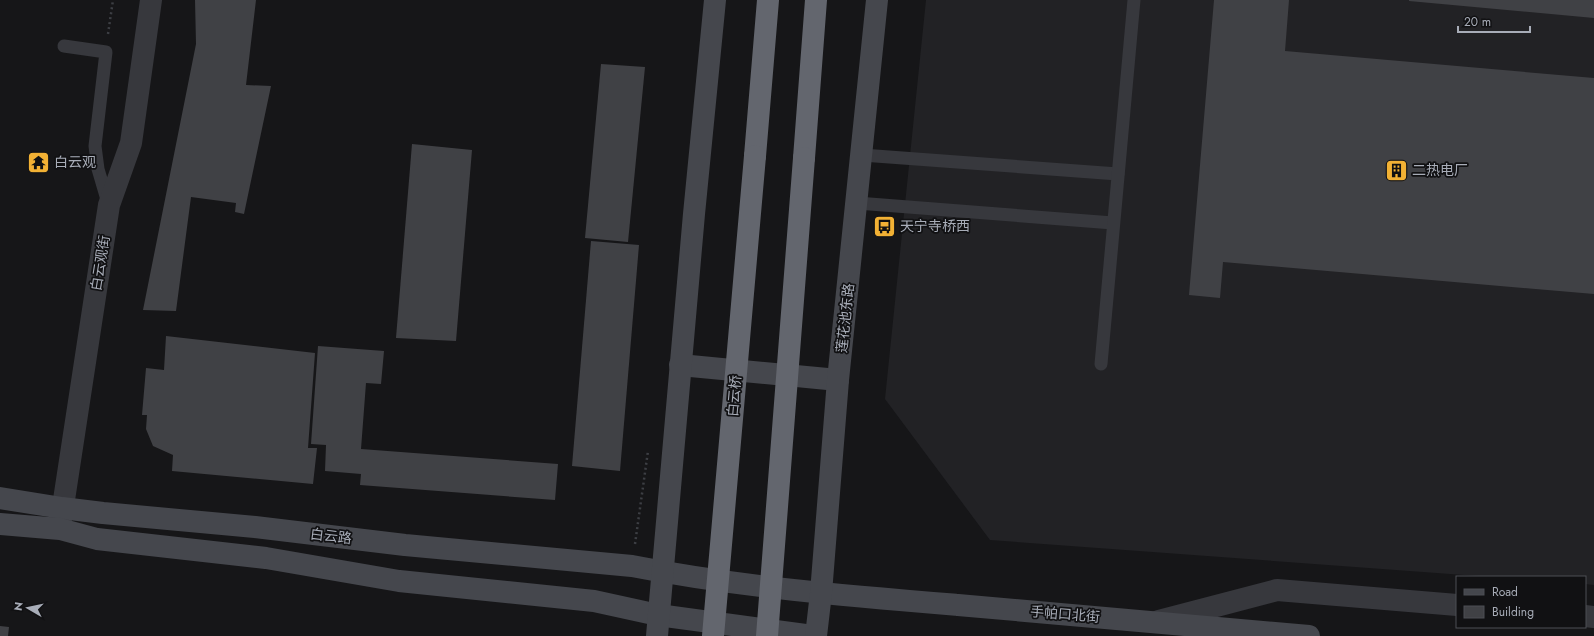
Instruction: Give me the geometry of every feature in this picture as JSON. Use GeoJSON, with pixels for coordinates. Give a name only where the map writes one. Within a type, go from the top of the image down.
{"type":"FeatureCollection","features":[{"type":"Feature","properties":{"kind":"highway","name":"白云桥"},"geometry":{"type":"LineString","coordinates":[[713,636],[768,0]]}},
{"type":"Feature","properties":{"kind":"highway"},"geometry":{"type":"LineString","coordinates":[[767,636],[816,0]]}},
{"type":"Feature","properties":{"kind":"street","name":"白云观街"},"geometry":{"type":"LineString","coordinates":[[61,518],[109,205],[130,143],[151,0]]}},
{"type":"Feature","properties":{"kind":"street"},"geometry":{"type":"LineString","coordinates":[[657,626],[715,0]]}},
{"type":"Feature","properties":{"kind":"street","name":"莲花池东路"},"geometry":{"type":"LineString","coordinates":[[815,636],[821,593],[838,380],[877,0]]}},
{"type":"Feature","properties":{"kind":"street"},"geometry":{"type":"LineString","coordinates":[[680,365],[838,380]]}},
{"type":"Feature","properties":{"kind":"street","name":"白云路"},"geometry":{"type":"LineString","coordinates":[[0,498],[61,518],[97,539],[266,558],[399,581],[594,601],[657,626],[815,636]]}},
{"type":"Feature","properties":{"kind":"street","name":"白云路"},"geometry":{"type":"LineString","coordinates":[[0,524],[61,518],[255,527],[405,545],[632,566],[663,572],[821,593]]}},
{"type":"Feature","properties":{"kind":"street"},"geometry":{"type":"LineString","coordinates":[[1158,622],[1277,590],[1456,605]]}},
{"type":"Feature","properties":{"kind":"street","name":"手帕口北街"},"geometry":{"type":"LineString","coordinates":[[821,593],[1309,636]]}},
{"type":"Feature","properties":{"kind":"lane"},"geometry":{"type":"LineString","coordinates":[[1101,364],[1134,0]]}},
{"type":"Feature","properties":{"kind":"lane"},"geometry":{"type":"LineString","coordinates":[[64,46],[106,52],[95,146],[98,169],[109,205]]}},
{"type":"Feature","properties":{"kind":"lane"},"geometry":{"type":"LineString","coordinates":[[862,155],[1118,174]]}},
{"type":"Feature","properties":{"kind":"lane"},"geometry":{"type":"LineString","coordinates":[[857,203],[1113,223]]}},
{"type":"Feature","properties":{"kind":"path"},"geometry":{"type":"LineString","coordinates":[[106,52],[113,0]]}},
{"type":"Feature","properties":{"kind":"shaded area"},"geometry":{"type":"Polygon","coordinates":[[[926,0],[1594,0],[1594,585],[1586,584],[1586,576],[1477,576],[990,540],[885,399],[926,0]]]}},
{"type":"Feature","properties":{"kind":"building"},"geometry":{"type":"Polygon","coordinates":[[[195,0],[256,0],[246,85],[271,86],[244,214],[235,212],[236,203],[191,197],[176,311],[143,310],[196,44],[195,0]]]}},
{"type":"Feature","properties":{"kind":"building","name":"二热电厂"},"geometry":{"type":"Polygon","coordinates":[[[1214,0],[1289,0],[1285,51],[1594,78],[1594,294],[1223,262],[1220,298],[1189,295],[1214,0]]]}},
{"type":"Feature","properties":{"kind":"building"},"geometry":{"type":"Polygon","coordinates":[[[1594,0],[1594,18],[1409,1],[1594,0]]]}},
{"type":"Feature","properties":{"kind":"building"},"geometry":{"type":"Polygon","coordinates":[[[601,64],[645,67],[628,242],[585,238],[601,64]]]}},
{"type":"Feature","properties":{"kind":"building"},"geometry":{"type":"Polygon","coordinates":[[[412,144],[472,150],[456,341],[396,338],[412,144]]]}},
{"type":"Feature","properties":{"kind":"building"},"geometry":{"type":"Polygon","coordinates":[[[591,241],[639,245],[620,471],[572,466],[591,241]]]}},
{"type":"Feature","properties":{"kind":"building"},"geometry":{"type":"Polygon","coordinates":[[[166,336],[315,353],[308,448],[317,448],[313,484],[172,471],[173,455],[153,446],[146,429],[147,415],[142,415],[146,368],[164,370],[166,336]]]}},
{"type":"Feature","properties":{"kind":"building"},"geometry":{"type":"Polygon","coordinates":[[[318,346],[384,351],[381,384],[366,383],[361,449],[558,464],[555,500],[360,485],[361,474],[325,471],[326,445],[311,444],[318,346]]]}},
{"type":"Feature","properties":{"kind":"building"},"geometry":{"type":"Polygon","coordinates":[[[0,626],[9,627],[8,636],[0,636],[0,626]]]}},
{"type":"Feature","properties":{"kind":"place","name":"白云观"},"geometry":{"type":"Point","coordinates":[38,162]}},
{"type":"Feature","properties":{"kind":"place","name":"二热电厂"},"geometry":{"type":"Point","coordinates":[1397,170]}},
{"type":"Feature","properties":{"kind":"place","name":"天宁寺桥西"},"geometry":{"type":"Point","coordinates":[884,226]}}]}
